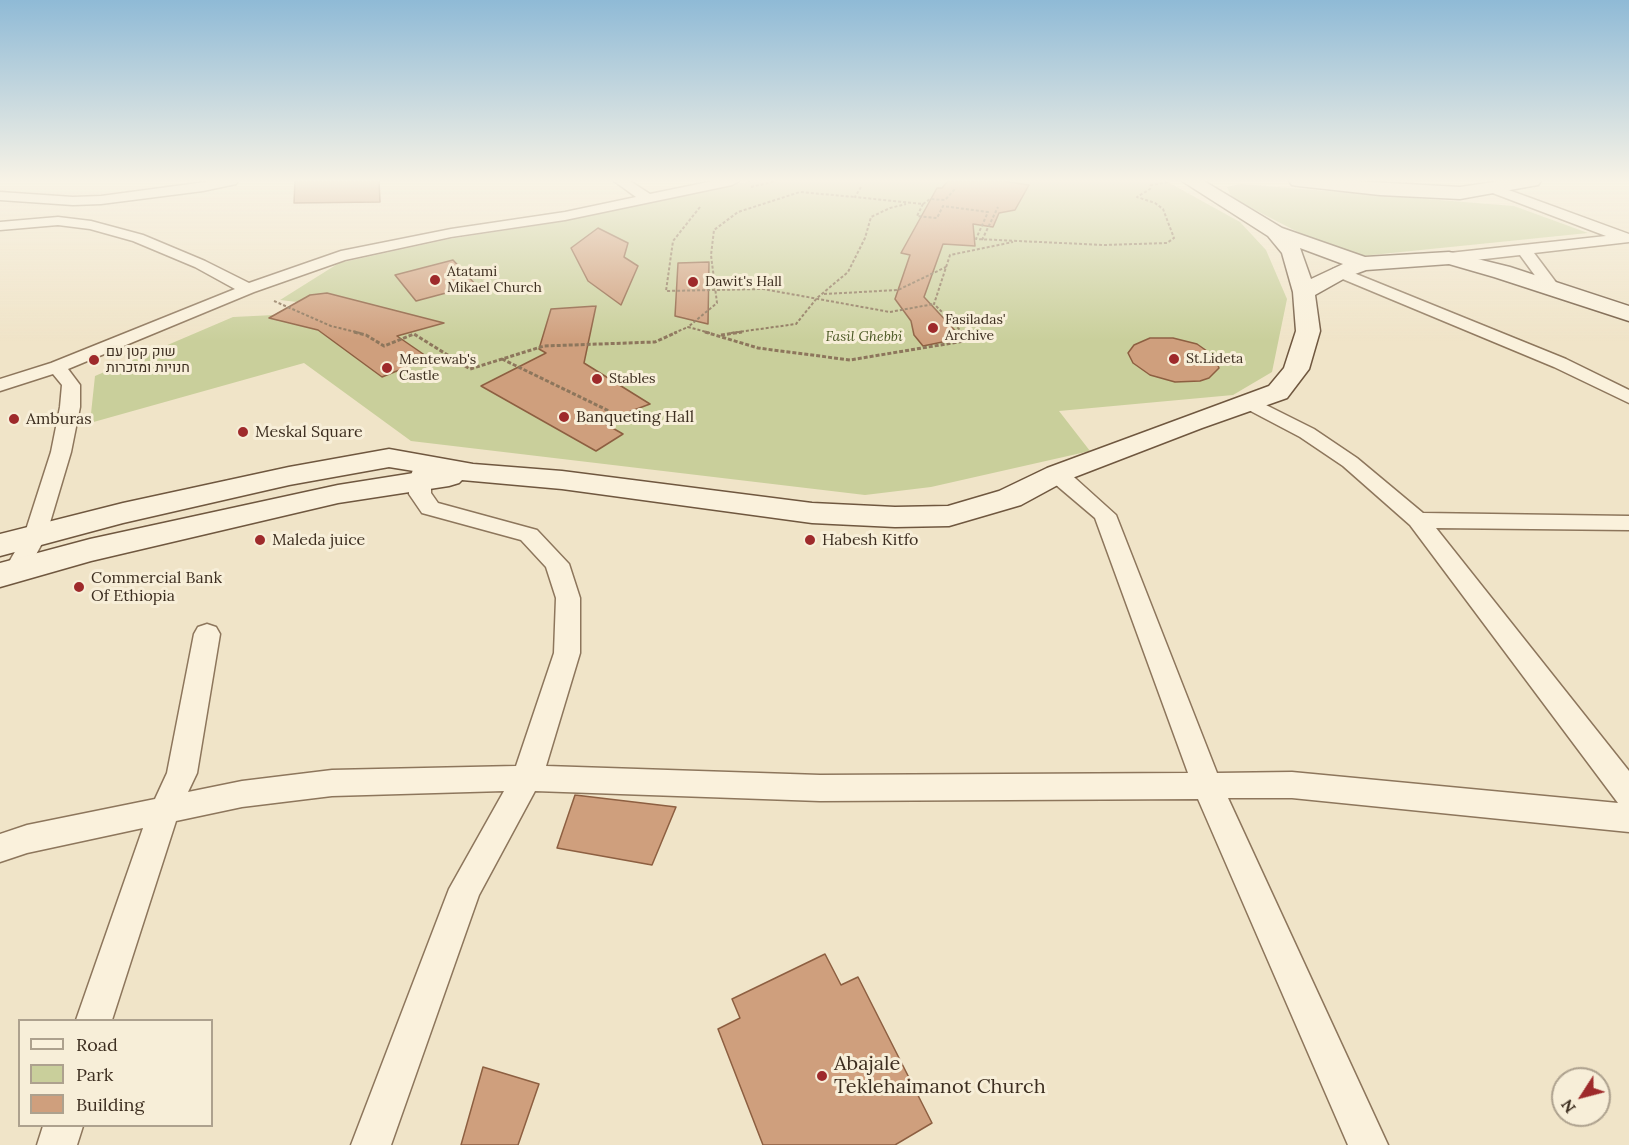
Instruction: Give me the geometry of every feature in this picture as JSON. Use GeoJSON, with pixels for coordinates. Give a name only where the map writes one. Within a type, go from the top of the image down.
{"type":"FeatureCollection","features":[{"type":"Feature","properties":{"kind":"street"},"geometry":{"type":"LineString","coordinates":[[125,234],[200,264],[248,290]]}},
{"type":"Feature","properties":{"kind":"street"},"geometry":{"type":"LineString","coordinates":[[0,385],[57,367],[248,290],[340,256],[440,234]]}},
{"type":"Feature","properties":{"kind":"street"},"geometry":{"type":"LineString","coordinates":[[6,563],[35,536],[123,513],[287,491],[338,494],[423,472],[473,473],[562,480],[812,513],[895,517],[949,516],[1010,498],[1057,474],[1278,392],[1296,369],[1308,332],[1304,292],[1292,252],[1277,234]]}},
{"type":"Feature","properties":{"kind":"street"},"geometry":{"type":"LineString","coordinates":[[1282,234],[1362,264]]}},
{"type":"Feature","properties":{"kind":"street"},"geometry":{"type":"LineString","coordinates":[[1304,292],[1339,273],[1362,264],[1449,258],[1627,238]]}},
{"type":"Feature","properties":{"kind":"street"},"geometry":{"type":"LineString","coordinates":[[1524,250],[1553,289]]}},
{"type":"Feature","properties":{"kind":"street"},"geometry":{"type":"LineString","coordinates":[[1449,258],[1629,314]]}},
{"type":"Feature","properties":{"kind":"street"},"geometry":{"type":"LineString","coordinates":[[1339,273],[1560,363],[1629,397]]}},
{"type":"Feature","properties":{"kind":"street"},"geometry":{"type":"LineString","coordinates":[[35,536],[61,452],[70,408],[70,385],[57,367]]}},
{"type":"Feature","properties":{"kind":"street"},"geometry":{"type":"LineString","coordinates":[[1250,403],[1307,433],[1350,462],[1418,519],[1629,794]]}},
{"type":"Feature","properties":{"kind":"street"},"geometry":{"type":"LineString","coordinates":[[371,1145],[465,889],[527,778],[567,653],[568,598],[556,564],[529,535],[430,508],[420,494],[423,472]]}},
{"type":"Feature","properties":{"kind":"street"},"geometry":{"type":"LineString","coordinates":[[1057,474],[1105,515],[1208,787],[1368,1145]]}},
{"type":"Feature","properties":{"kind":"street"},"geometry":{"type":"LineString","coordinates":[[6,563],[90,550],[287,491]]}},
{"type":"Feature","properties":{"kind":"street"},"geometry":{"type":"LineString","coordinates":[[1418,519],[1629,523]]}},
{"type":"Feature","properties":{"kind":"street"},"geometry":{"type":"LineString","coordinates":[[94,1019],[164,811],[182,773],[207,634]]}},
{"type":"Feature","properties":{"kind":"street"},"geometry":{"type":"LineString","coordinates":[[0,848],[27,839],[242,794],[332,783],[527,778],[820,788],[1292,785],[1629,818]]}},
{"type":"Feature","properties":{"kind":"street"},"geometry":{"type":"LineString","coordinates":[[57,1145],[62,1127]]}},
{"type":"Feature","properties":{"kind":"path"},"geometry":{"type":"LineString","coordinates":[[678,234],[673,241],[666,291],[763,289],[890,312],[934,304]]}},
{"type":"Feature","properties":{"kind":"path"},"geometry":{"type":"LineString","coordinates":[[248,290],[331,326],[366,334],[384,346],[414,334],[470,369],[544,346],[655,342],[688,327],[717,303],[711,255],[713,234]]}},
{"type":"Feature","properties":{"kind":"path"},"geometry":{"type":"LineString","coordinates":[[719,336],[796,324],[818,298],[849,272],[866,234]]}},
{"type":"Feature","properties":{"kind":"path"},"geometry":{"type":"LineString","coordinates":[[978,234],[976,239],[982,240],[1104,245],[1167,243],[1174,238],[1173,234]]}},
{"type":"Feature","properties":{"kind":"path"},"geometry":{"type":"LineString","coordinates":[[982,240],[985,234]]}},
{"type":"Feature","properties":{"kind":"path"},"geometry":{"type":"LineString","coordinates":[[934,304],[950,255],[1013,242]]}},
{"type":"Feature","properties":{"kind":"path"},"geometry":{"type":"LineString","coordinates":[[823,294],[898,290],[946,266]]}},
{"type":"Feature","properties":{"kind":"path"},"geometry":{"type":"LineString","coordinates":[[688,327],[758,348],[850,360],[970,340],[934,304]]}},
{"type":"Feature","properties":{"kind":"path"},"geometry":{"type":"LineString","coordinates":[[501,358],[609,411]]}},
{"type":"Feature","properties":{"kind":"green space","name":"Fasil Ghebbi"},"geometry":{"type":"Polygon","coordinates":[[[478,234],[1252,234],[1266,250],[1287,299],[1272,372],[1233,395],[1059,411],[1090,451],[931,487],[865,495],[411,441],[304,363],[90,423],[95,376],[233,317],[274,315],[297,302],[280,300],[339,263],[478,234]]]}},
{"type":"Feature","properties":{"kind":"green space"},"geometry":{"type":"Polygon","coordinates":[[[1302,234],[1574,234],[1362,256],[1321,244],[1302,234]]]}},
{"type":"Feature","properties":{"kind":"building"},"geometry":{"type":"Polygon","coordinates":[[[589,234],[611,234],[628,243],[624,257],[638,266],[621,305],[588,281],[571,248],[589,234]]]}},
{"type":"Feature","properties":{"kind":"building"},"geometry":{"type":"Polygon","coordinates":[[[911,234],[974,234],[975,246],[943,244],[924,297],[962,338],[923,346],[914,335],[911,321],[895,299],[910,255],[901,253],[911,234]]]}},
{"type":"Feature","properties":{"kind":"building","name":"Atatami Mikael Church"},"geometry":{"type":"Polygon","coordinates":[[[453,260],[476,285],[416,301],[395,275],[453,260]]]}},
{"type":"Feature","properties":{"kind":"building","name":"Dawit's Hall"},"geometry":{"type":"Polygon","coordinates":[[[709,262],[708,324],[675,316],[678,263],[709,262]]]}},
{"type":"Feature","properties":{"kind":"building"},"geometry":{"type":"Polygon","coordinates":[[[327,293],[444,323],[397,336],[429,358],[382,377],[318,330],[269,318],[310,295],[327,293]]]}},
{"type":"Feature","properties":{"kind":"building"},"geometry":{"type":"Polygon","coordinates":[[[596,306],[584,363],[650,404],[602,422],[623,434],[596,451],[481,386],[546,353],[539,349],[551,309],[596,306]]]}},
{"type":"Feature","properties":{"kind":"building","name":"St.Lideta"},"geometry":{"type":"Polygon","coordinates":[[[1150,338],[1173,338],[1197,344],[1214,356],[1219,368],[1209,378],[1200,381],[1175,382],[1150,375],[1133,363],[1128,353],[1134,345],[1150,338]]]}},
{"type":"Feature","properties":{"kind":"building"},"geometry":{"type":"Polygon","coordinates":[[[575,795],[676,807],[652,865],[557,848],[575,795]]]}},
{"type":"Feature","properties":{"kind":"building","name":"Abajale Teklehaimanot Church"},"geometry":{"type":"Polygon","coordinates":[[[825,954],[841,985],[858,977],[932,1123],[895,1145],[763,1145],[718,1029],[740,1018],[732,999],[825,954]]]}},
{"type":"Feature","properties":{"kind":"building"},"geometry":{"type":"Polygon","coordinates":[[[483,1067],[539,1084],[518,1145],[461,1145],[483,1067]]]}},
{"type":"Feature","properties":{"kind":"place","name":"Atatami Mikael Church"},"geometry":{"type":"Point","coordinates":[435,280]}},
{"type":"Feature","properties":{"kind":"place","name":"Dawit's Hall"},"geometry":{"type":"Point","coordinates":[693,282]}},
{"type":"Feature","properties":{"kind":"place","name":"Fasiladas' Archive"},"geometry":{"type":"Point","coordinates":[933,328]}},
{"type":"Feature","properties":{"kind":"place","name":"St.Lideta"},"geometry":{"type":"Point","coordinates":[1174,359]}},
{"type":"Feature","properties":{"kind":"place","name":"שוק קטן עם חנויות ומזכרות"},"geometry":{"type":"Point","coordinates":[94,360]}},
{"type":"Feature","properties":{"kind":"place","name":"Mentewab's Castle"},"geometry":{"type":"Point","coordinates":[387,368]}},
{"type":"Feature","properties":{"kind":"place","name":"Stables"},"geometry":{"type":"Point","coordinates":[597,379]}},
{"type":"Feature","properties":{"kind":"place","name":"Banqueting Hall"},"geometry":{"type":"Point","coordinates":[564,417]}},
{"type":"Feature","properties":{"kind":"place","name":"Amburas"},"geometry":{"type":"Point","coordinates":[14,419]}},
{"type":"Feature","properties":{"kind":"place","name":"Meskal Square"},"geometry":{"type":"Point","coordinates":[243,432]}},
{"type":"Feature","properties":{"kind":"place","name":"Maleda juice"},"geometry":{"type":"Point","coordinates":[260,540]}},
{"type":"Feature","properties":{"kind":"place","name":"Habesh Kitfo"},"geometry":{"type":"Point","coordinates":[810,540]}},
{"type":"Feature","properties":{"kind":"place","name":"Commercial Bank Of Ethiopia"},"geometry":{"type":"Point","coordinates":[79,587]}},
{"type":"Feature","properties":{"kind":"place","name":"Abajale Teklehaimanot Church"},"geometry":{"type":"Point","coordinates":[822,1076]}}]}
